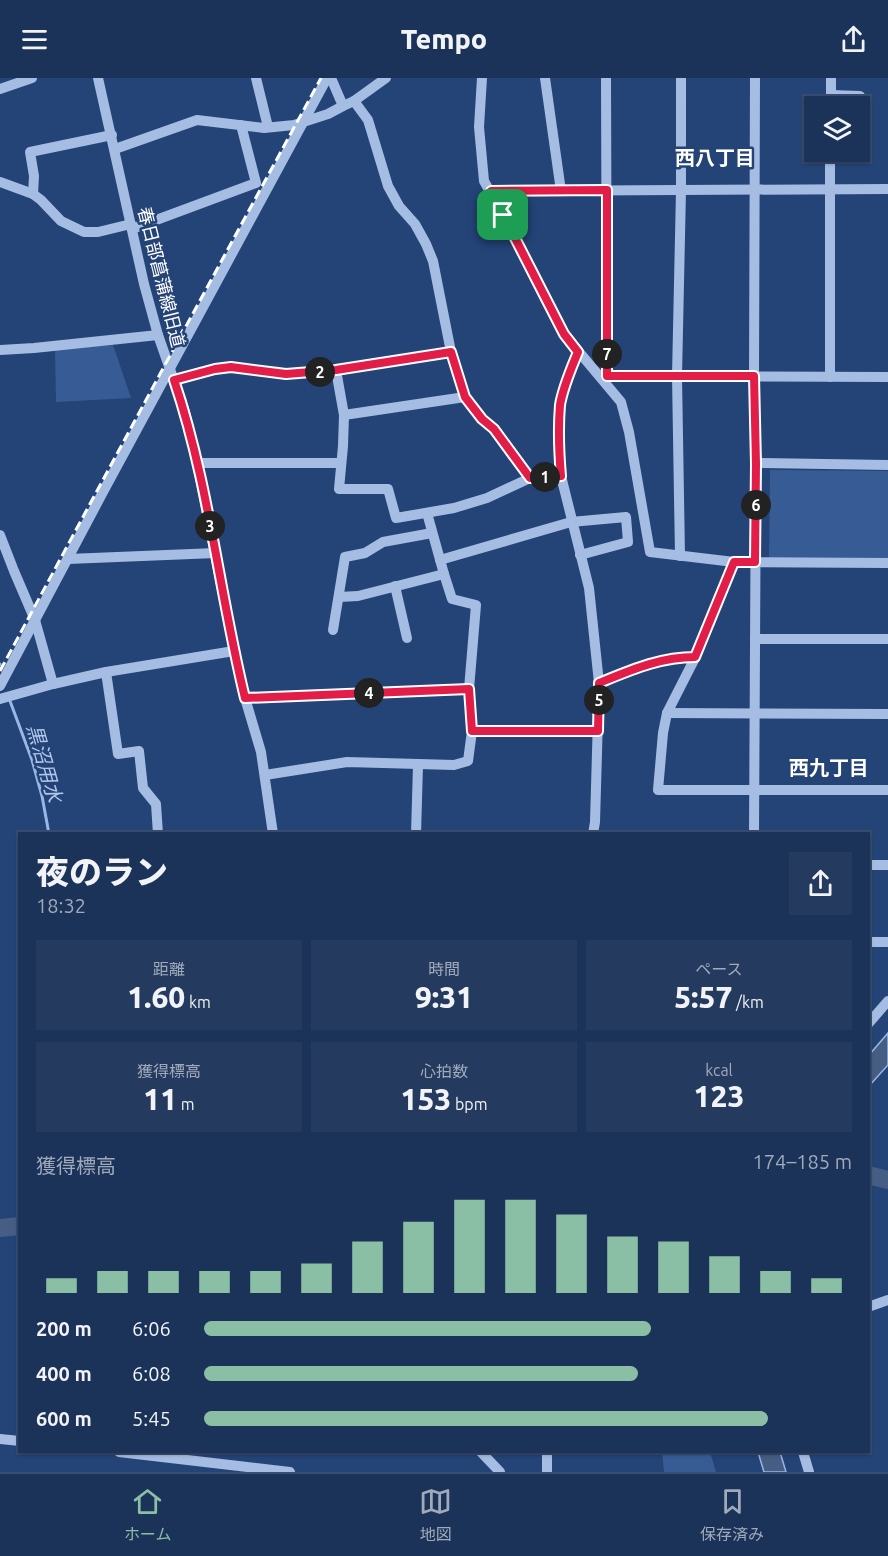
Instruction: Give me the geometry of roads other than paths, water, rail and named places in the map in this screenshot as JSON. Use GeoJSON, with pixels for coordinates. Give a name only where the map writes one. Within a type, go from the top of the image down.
{"type":"FeatureCollection","features":[{"type":"Feature","properties":{"kind":"street","name":"春日部菖蒲線旧道"},"geometry":{"type":"LineString","coordinates":[[98,78],[144,284],[158,335],[184,412],[197,463],[234,651],[245,698],[258,736],[273,832]]}},
{"type":"Feature","properties":{"kind":"street"},"geometry":{"type":"LineString","coordinates":[[256,78],[268,127]]}},
{"type":"Feature","properties":{"kind":"street"},"geometry":{"type":"LineString","coordinates":[[0,686],[68,559],[172,375],[303,122],[329,78],[348,104],[368,120],[388,186],[426,244],[433,261],[451,352],[465,397],[482,419],[494,429],[530,478]]}},
{"type":"Feature","properties":{"kind":"street"},"geometry":{"type":"LineString","coordinates":[[115,149],[197,120],[268,127],[294,125],[328,114],[348,104],[386,78]]}},
{"type":"Feature","properties":{"kind":"street"},"geometry":{"type":"LineString","coordinates":[[482,78],[478,127],[484,181],[564,334],[602,376],[621,402],[629,432],[650,552],[734,562],[888,563]]}},
{"type":"Feature","properties":{"kind":"street"},"geometry":{"type":"LineString","coordinates":[[545,78],[561,191]]}},
{"type":"Feature","properties":{"kind":"street"},"geometry":{"type":"LineString","coordinates":[[602,376],[607,190],[606,78]]}},
{"type":"Feature","properties":{"kind":"street"},"geometry":{"type":"LineString","coordinates":[[680,556],[677,376],[681,78]]}},
{"type":"Feature","properties":{"kind":"street"},"geometry":{"type":"LineString","coordinates":[[754,832],[755,78]]}},
{"type":"Feature","properties":{"kind":"street"},"geometry":{"type":"LineString","coordinates":[[831,78],[831,95],[860,96]]}},
{"type":"Feature","properties":{"kind":"street"},"geometry":{"type":"LineString","coordinates":[[0,89],[28,79]]}},
{"type":"Feature","properties":{"kind":"street"},"geometry":{"type":"LineString","coordinates":[[0,182],[33,194],[61,221],[84,232],[131,226],[256,183],[240,124]]}},
{"type":"Feature","properties":{"kind":"street"},"geometry":{"type":"LineString","coordinates":[[33,194],[34,176],[30,152],[112,135]]}},
{"type":"Feature","properties":{"kind":"street"},"geometry":{"type":"LineString","coordinates":[[830,162],[830,377]]}},
{"type":"Feature","properties":{"kind":"street"},"geometry":{"type":"LineString","coordinates":[[491,191],[888,189]]}},
{"type":"Feature","properties":{"kind":"street"},"geometry":{"type":"LineString","coordinates":[[0,350],[158,335]]}},
{"type":"Feature","properties":{"kind":"street"},"geometry":{"type":"LineString","coordinates":[[172,375],[231,367],[286,374],[336,370],[451,352]]}},
{"type":"Feature","properties":{"kind":"street"},"geometry":{"type":"LineString","coordinates":[[578,352],[560,404],[559,445],[561,476],[589,588],[599,683],[593,832]]}},
{"type":"Feature","properties":{"kind":"street"},"geometry":{"type":"LineString","coordinates":[[336,370],[344,415],[339,489],[388,489],[396,518],[454,508],[487,498],[530,478],[561,476]]}},
{"type":"Feature","properties":{"kind":"street"},"geometry":{"type":"LineString","coordinates":[[602,376],[888,377]]}},
{"type":"Feature","properties":{"kind":"street"},"geometry":{"type":"LineString","coordinates":[[344,415],[465,397]]}},
{"type":"Feature","properties":{"kind":"street"},"geometry":{"type":"LineString","coordinates":[[197,463],[341,463]]}},
{"type":"Feature","properties":{"kind":"street"},"geometry":{"type":"LineString","coordinates":[[756,464],[888,465]]}},
{"type":"Feature","properties":{"kind":"street"},"geometry":{"type":"LineString","coordinates":[[265,774],[347,762],[454,765],[468,761],[472,731],[469,689],[476,605],[452,599],[427,513]]}},
{"type":"Feature","properties":{"kind":"street"},"geometry":{"type":"LineString","coordinates":[[440,560],[571,522],[626,517],[628,542],[580,555]]}},
{"type":"Feature","properties":{"kind":"street"},"geometry":{"type":"LineString","coordinates":[[333,630],[345,558],[364,553],[383,542],[432,533]]}},
{"type":"Feature","properties":{"kind":"street"},"geometry":{"type":"LineString","coordinates":[[0,535],[35,620],[53,684]]}},
{"type":"Feature","properties":{"kind":"street"},"geometry":{"type":"LineString","coordinates":[[68,559],[216,553]]}},
{"type":"Feature","properties":{"kind":"street"},"geometry":{"type":"LineString","coordinates":[[734,562],[695,657],[667,713],[658,790],[888,790]]}},
{"type":"Feature","properties":{"kind":"street"},"geometry":{"type":"LineString","coordinates":[[339,597],[358,596],[444,574]]}},
{"type":"Feature","properties":{"kind":"street"},"geometry":{"type":"LineString","coordinates":[[395,586],[407,638]]}},
{"type":"Feature","properties":{"kind":"street"},"geometry":{"type":"LineString","coordinates":[[755,639],[888,639]]}},
{"type":"Feature","properties":{"kind":"street"},"geometry":{"type":"LineString","coordinates":[[0,699],[106,672],[234,651]]}},
{"type":"Feature","properties":{"kind":"street"},"geometry":{"type":"LineString","coordinates":[[599,683],[647,664],[678,657],[695,657]]}},
{"type":"Feature","properties":{"kind":"street"},"geometry":{"type":"LineString","coordinates":[[106,672],[118,754],[139,751],[143,788],[156,804],[158,832]]}},
{"type":"Feature","properties":{"kind":"street"},"geometry":{"type":"LineString","coordinates":[[245,698],[469,689]]}},
{"type":"Feature","properties":{"kind":"street"},"geometry":{"type":"LineString","coordinates":[[667,713],[888,714]]}},
{"type":"Feature","properties":{"kind":"street"},"geometry":{"type":"LineString","coordinates":[[472,731],[598,731]]}},
{"type":"Feature","properties":{"kind":"street"},"geometry":{"type":"LineString","coordinates":[[416,832],[418,765]]}},
{"type":"Feature","properties":{"kind":"street"},"geometry":{"type":"LineString","coordinates":[[870,865],[888,865]]}},
{"type":"Feature","properties":{"kind":"street"},"geometry":{"type":"LineString","coordinates":[[870,942],[888,942]]}},
{"type":"Feature","properties":{"kind":"street"},"geometry":{"type":"LineString","coordinates":[[870,1021],[888,1001]]}},
{"type":"Feature","properties":{"kind":"street"},"geometry":{"type":"LineString","coordinates":[[870,1306],[888,1300]]}},
{"type":"Feature","properties":{"kind":"street"},"geometry":{"type":"LineString","coordinates":[[0,1438],[18,1441]]}},
{"type":"Feature","properties":{"kind":"street"},"geometry":{"type":"LineString","coordinates":[[128,1453],[291,1472]]}},
{"type":"Feature","properties":{"kind":"street"},"geometry":{"type":"LineString","coordinates":[[482,1453],[500,1472]]}},
{"type":"Feature","properties":{"kind":"street"},"geometry":{"type":"LineString","coordinates":[[547,1453],[547,1472]]}},
{"type":"Feature","properties":{"kind":"street"},"geometry":{"type":"LineString","coordinates":[[803,1453],[809,1472]]}},
{"type":"Feature","properties":{"kind":"waterway","name":"黒沼用水"},"geometry":{"type":"LineString","coordinates":[[10,701],[32,760],[49,832]]}},
{"type":"Feature","properties":{"kind":"waterway"},"geometry":{"type":"LineString","coordinates":[[870,1176],[888,1180]]}},
{"type":"Feature","properties":{"kind":"waterway"},"geometry":{"type":"LineString","coordinates":[[0,1228],[18,1226]]}},
{"type":"Feature","properties":{"kind":"railway"},"geometry":{"type":"LineString","coordinates":[[0,671],[321,78]]}},
{"type":"Feature","properties":{"kind":"district","name":"西八丁目"},"geometry":{"type":"Point","coordinates":[715,157]}},
{"type":"Feature","properties":{"kind":"district","name":"西九丁目"},"geometry":{"type":"Point","coordinates":[829,767]}}]}
